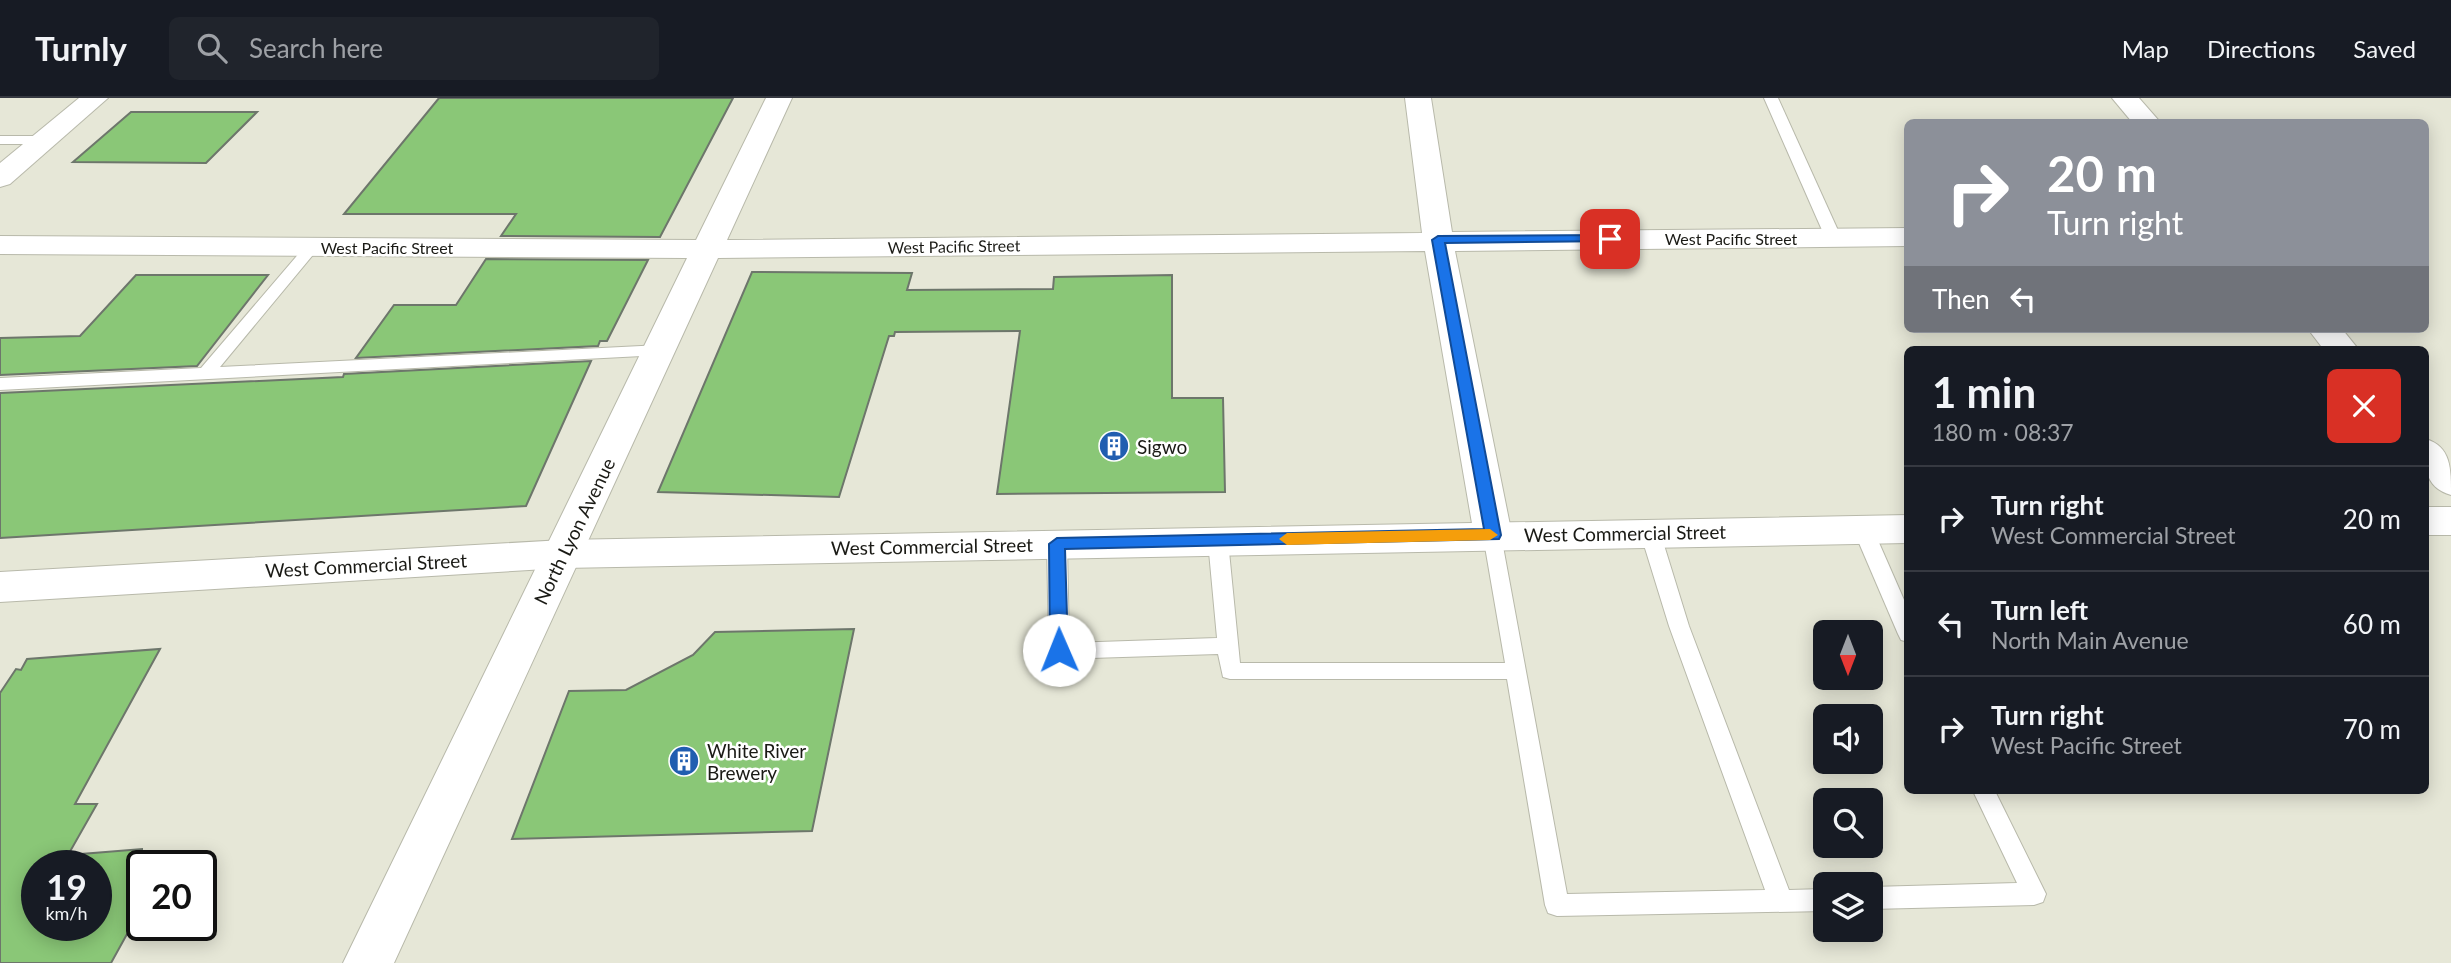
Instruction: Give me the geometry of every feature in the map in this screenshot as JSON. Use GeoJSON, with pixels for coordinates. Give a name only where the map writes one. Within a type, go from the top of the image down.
{"type":"FeatureCollection","features":[{"type":"Feature","properties":{"kind":"street"},"geometry":{"type":"LineString","coordinates":[[0,178],[95,98]]}},
{"type":"Feature","properties":{"kind":"street","name":"North Lyon Avenue"},"geometry":{"type":"LineString","coordinates":[[368,963],[779,98]]}},
{"type":"Feature","properties":{"kind":"street"},"geometry":{"type":"LineString","coordinates":[[1418,98],[1438,240],[1493,535]]}},
{"type":"Feature","properties":{"kind":"street"},"geometry":{"type":"LineString","coordinates":[[2125,98],[2144,119]]}},
{"type":"Feature","properties":{"kind":"street","name":"West Pacific Street"},"geometry":{"type":"LineString","coordinates":[[0,245],[709,249],[1904,237]]}},
{"type":"Feature","properties":{"kind":"street"},"geometry":{"type":"LineString","coordinates":[[2429,455],[2451,482]]}},
{"type":"Feature","properties":{"kind":"street"},"geometry":{"type":"LineString","coordinates":[[2429,521],[2451,521]]}},
{"type":"Feature","properties":{"kind":"street","name":"West Commercial Street"},"geometry":{"type":"LineString","coordinates":[[0,587],[563,554],[1904,529]]}},
{"type":"Feature","properties":{"kind":"lane"},"geometry":{"type":"LineString","coordinates":[[1771,98],[1833,237]]}},
{"type":"Feature","properties":{"kind":"lane"},"geometry":{"type":"LineString","coordinates":[[0,141],[45,141]]}},
{"type":"Feature","properties":{"kind":"lane"},"geometry":{"type":"LineString","coordinates":[[206,373],[312,247]]}},
{"type":"Feature","properties":{"kind":"lane"},"geometry":{"type":"LineString","coordinates":[[0,384],[661,350]]}},
{"type":"Feature","properties":{"kind":"lane"},"geometry":{"type":"LineString","coordinates":[[1863,529],[1904,625]]}},
{"type":"Feature","properties":{"kind":"lane"},"geometry":{"type":"LineString","coordinates":[[1650,532],[1679,626],[1780,901]]}},
{"type":"Feature","properties":{"kind":"lane"},"geometry":{"type":"LineString","coordinates":[[1493,535],[1557,905],[1813,900]]}},
{"type":"Feature","properties":{"kind":"lane"},"geometry":{"type":"LineString","coordinates":[[1218,541],[1230,671],[1515,671]]}},
{"type":"Feature","properties":{"kind":"lane"},"geometry":{"type":"LineString","coordinates":[[1057,544],[1059,650],[1228,646]]}},
{"type":"Feature","properties":{"kind":"lane"},"geometry":{"type":"LineString","coordinates":[[1883,898],[2034,894],[1985,794]]}},
{"type":"Feature","properties":{"kind":"building"},"geometry":{"type":"Polygon","coordinates":[[[439,98],[733,98],[660,237],[501,236],[516,214],[344,214],[439,98]]]}},
{"type":"Feature","properties":{"kind":"building"},"geometry":{"type":"Polygon","coordinates":[[[131,112],[257,112],[206,163],[73,162],[131,112]]]}},
{"type":"Feature","properties":{"kind":"building"},"geometry":{"type":"Polygon","coordinates":[[[486,259],[648,260],[607,341],[600,341],[598,346],[356,358],[394,305],[456,305],[486,259]]]}},
{"type":"Feature","properties":{"kind":"building"},"geometry":{"type":"Polygon","coordinates":[[[752,272],[912,273],[907,290],[1053,289],[1054,277],[1172,275],[1172,398],[1223,398],[1225,492],[997,494],[1020,331],[895,332],[894,336],[889,336],[839,497],[658,492],[752,272]]]}},
{"type":"Feature","properties":{"kind":"building"},"geometry":{"type":"Polygon","coordinates":[[[136,275],[268,275],[197,366],[0,375],[0,338],[80,336],[136,275]]]}},
{"type":"Feature","properties":{"kind":"building"},"geometry":{"type":"Polygon","coordinates":[[[591,361],[526,506],[0,538],[0,393],[343,377],[344,374],[591,361]]]}},
{"type":"Feature","properties":{"kind":"building","name":"White River Brewery"},"geometry":{"type":"Polygon","coordinates":[[[854,629],[812,831],[512,839],[569,691],[626,690],[693,655],[715,632],[854,629]]]}},
{"type":"Feature","properties":{"kind":"building"},"geometry":{"type":"Polygon","coordinates":[[[160,649],[75,804],[97,804],[71,850],[21,850],[21,941],[112,941],[112,851],[126,850],[126,936],[111,963],[0,963],[0,693],[16,669],[21,670],[27,659],[160,649]]]}},
{"type":"Feature","properties":{"kind":"slow traffic"},"geometry":{"type":"LineString","coordinates":[[1287,539],[1490,535]]}},
{"type":"Feature","properties":{"kind":"place","name":"Sigwo"},"geometry":{"type":"Point","coordinates":[1114,446]}},
{"type":"Feature","properties":{"kind":"place","name":"White River Brewery"},"geometry":{"type":"Point","coordinates":[684,761]}},
{"type":"Feature","properties":{"kind":"route"},"geometry":{"type":"LineString","coordinates":[[1059,650],[1057,544],[1493,535],[1438,240],[1610,239]]}}]}
